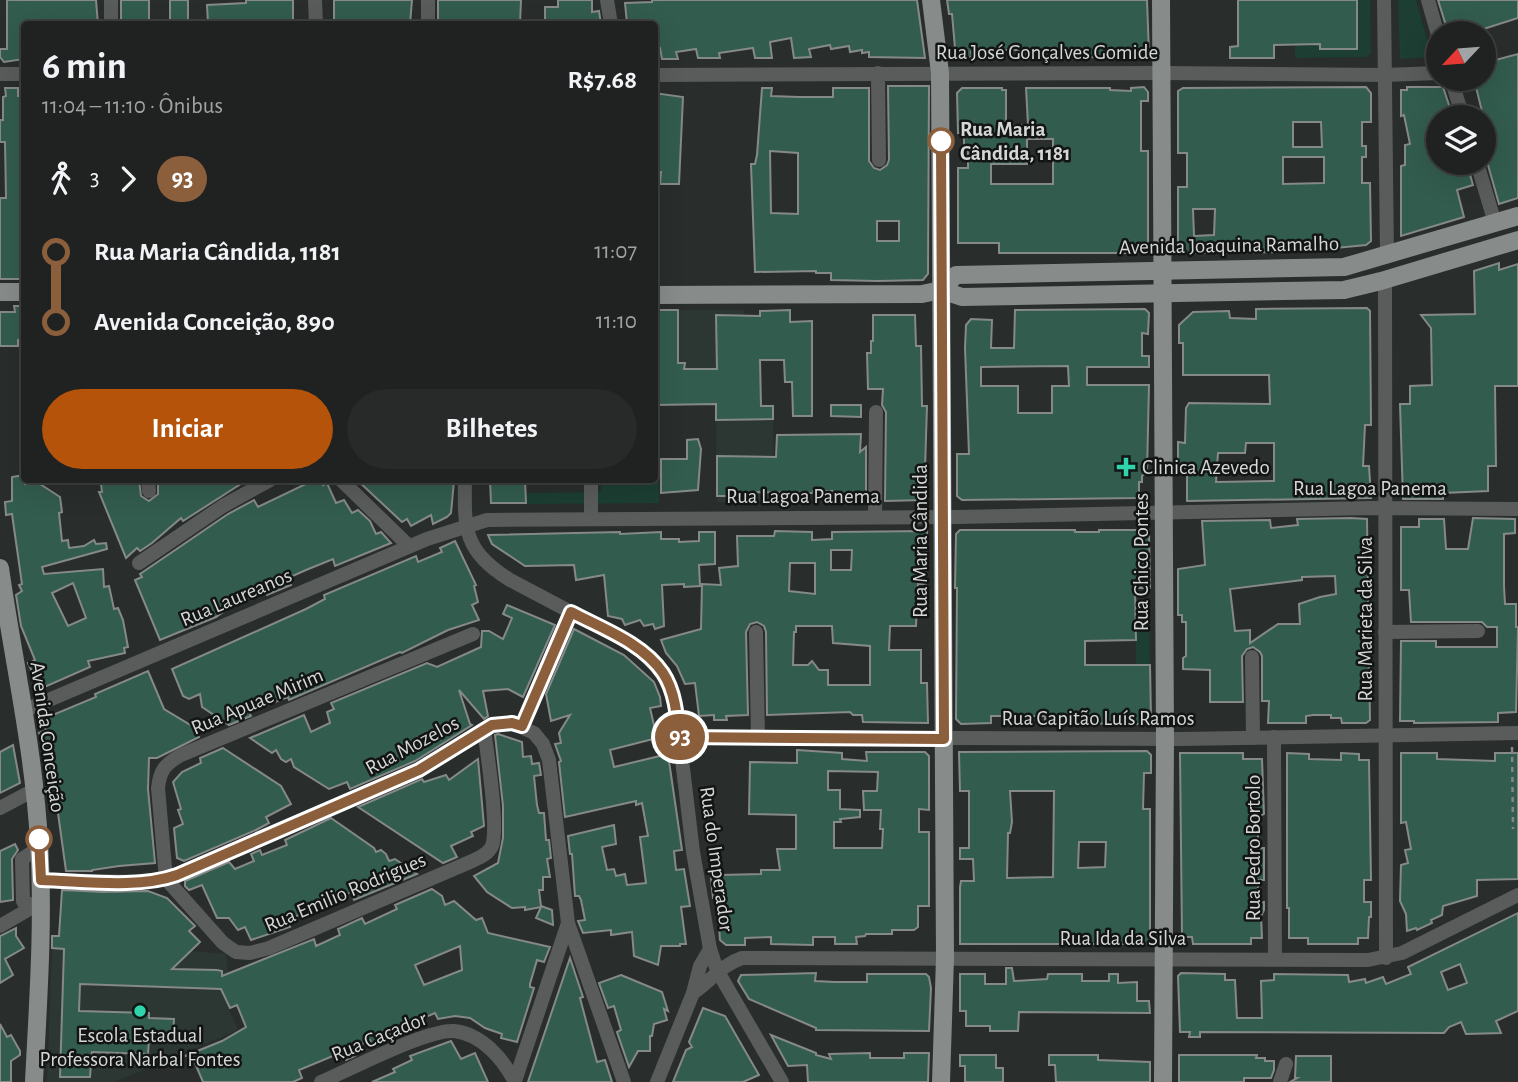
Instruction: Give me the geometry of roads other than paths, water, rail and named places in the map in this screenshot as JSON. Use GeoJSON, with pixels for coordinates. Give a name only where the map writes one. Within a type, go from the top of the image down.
{"type":"FeatureCollection","features":[{"type":"Feature","properties":{"kind":"main road","name":"Rua Maria Cândida"},"geometry":{"type":"LineString","coordinates":[[931,0],[940,73],[945,958],[941,1082]]}},
{"type":"Feature","properties":{"kind":"main road","name":"Rua Chico Pontes"},"geometry":{"type":"LineString","coordinates":[[1161,0],[1165,740],[1163,1082]]}},
{"type":"Feature","properties":{"kind":"main road","name":"Avenida Joaquina Ramalho"},"geometry":{"type":"LineString","coordinates":[[942,290],[956,275],[1344,267],[1518,216]]}},
{"type":"Feature","properties":{"kind":"main road","name":"Avenida Joaquina Ramalho"},"geometry":{"type":"LineString","coordinates":[[658,295],[901,295],[942,290],[962,297],[1344,290],[1518,240]]}},
{"type":"Feature","properties":{"kind":"main road"},"geometry":{"type":"LineString","coordinates":[[0,292],[21,292]]}},
{"type":"Feature","properties":{"kind":"main road","name":"Avenida Conceição"},"geometry":{"type":"LineString","coordinates":[[0,568],[23,711],[40,847],[34,1082]]}},
{"type":"Feature","properties":{"kind":"street"},"geometry":{"type":"LineString","coordinates":[[111,0],[111,21]]}},
{"type":"Feature","properties":{"kind":"street"},"geometry":{"type":"LineString","coordinates":[[315,0],[316,21]]}},
{"type":"Feature","properties":{"kind":"street"},"geometry":{"type":"LineString","coordinates":[[428,0],[428,21]]}},
{"type":"Feature","properties":{"kind":"street"},"geometry":{"type":"LineString","coordinates":[[607,0],[610,21]]}},
{"type":"Feature","properties":{"kind":"street"},"geometry":{"type":"LineString","coordinates":[[1384,0],[1387,255]]}},
{"type":"Feature","properties":{"kind":"street"},"geometry":{"type":"LineString","coordinates":[[1428,0],[1434,21]]}},
{"type":"Feature","properties":{"kind":"street"},"geometry":{"type":"LineString","coordinates":[[878,73],[879,160]]}},
{"type":"Feature","properties":{"kind":"street","name":"Rua José Gonçalves Gomide"},"geometry":{"type":"LineString","coordinates":[[658,75],[1426,73]]}},
{"type":"Feature","properties":{"kind":"street"},"geometry":{"type":"LineString","coordinates":[[0,74],[21,74]]}},
{"type":"Feature","properties":{"kind":"street"},"geometry":{"type":"LineString","coordinates":[[1481,175],[1495,223]]}},
{"type":"Feature","properties":{"kind":"street","name":"Rua Marieta da Silva"},"geometry":{"type":"LineString","coordinates":[[1385,280],[1387,958]]}},
{"type":"Feature","properties":{"kind":"street"},"geometry":{"type":"LineString","coordinates":[[875,517],[876,412]]}},
{"type":"Feature","properties":{"kind":"street"},"geometry":{"type":"LineString","coordinates":[[139,563],[223,506],[265,483]]}},
{"type":"Feature","properties":{"kind":"street"},"geometry":{"type":"LineString","coordinates":[[344,483],[409,546]]}},
{"type":"Feature","properties":{"kind":"street","name":"Rua do Imperador"},"geometry":{"type":"LineString","coordinates":[[465,483],[467,525],[473,548],[492,568],[634,645],[663,672],[674,698],[695,864],[710,949],[717,970],[782,1082]]}},
{"type":"Feature","properties":{"kind":"street"},"geometry":{"type":"LineString","coordinates":[[591,483],[591,518]]}},
{"type":"Feature","properties":{"kind":"street","name":"Rua Lagoa Panema"},"geometry":{"type":"LineString","coordinates":[[467,525],[501,519],[943,517],[1386,508],[1518,509]]}},
{"type":"Feature","properties":{"kind":"street","name":"Rua Laureanos"},"geometry":{"type":"LineString","coordinates":[[23,711],[409,546],[467,525]]}},
{"type":"Feature","properties":{"kind":"street"},"geometry":{"type":"LineString","coordinates":[[571,612],[522,726],[539,738],[549,760],[568,923],[624,1082]]}},
{"type":"Feature","properties":{"kind":"street"},"geometry":{"type":"LineString","coordinates":[[1385,632],[1478,631]]}},
{"type":"Feature","properties":{"kind":"street"},"geometry":{"type":"LineString","coordinates":[[757,632],[758,738]]}},
{"type":"Feature","properties":{"kind":"street","name":"Rua Apuae Mirim"},"geometry":{"type":"LineString","coordinates":[[166,878],[158,788],[160,773],[165,765],[181,755],[473,634]]}},
{"type":"Feature","properties":{"kind":"street"},"geometry":{"type":"LineString","coordinates":[[1252,657],[1253,738]]}},
{"type":"Feature","properties":{"kind":"street","name":"Rua Mozelos"},"geometry":{"type":"LineString","coordinates":[[41,880],[138,882],[166,878],[419,770],[484,729],[504,723],[522,726]]}},
{"type":"Feature","properties":{"kind":"street","name":"Rua Emilio Rodrigues"},"geometry":{"type":"LineString","coordinates":[[166,878],[223,943],[236,952],[250,953],[282,942],[486,854],[492,845],[494,827],[484,729]]}},
{"type":"Feature","properties":{"kind":"street","name":"Rua Capitão Luís Ramos"},"geometry":{"type":"LineString","coordinates":[[679,737],[1165,740],[1515,733]]}},
{"type":"Feature","properties":{"kind":"street","name":"Rua Pedro Bortolo"},"geometry":{"type":"LineString","coordinates":[[1274,737],[1275,959]]}},
{"type":"Feature","properties":{"kind":"street"},"geometry":{"type":"LineString","coordinates":[[0,808],[34,790]]}},
{"type":"Feature","properties":{"kind":"street"},"geometry":{"type":"LineString","coordinates":[[38,904],[23,901],[22,859],[40,847]]}},
{"type":"Feature","properties":{"kind":"street","name":"Rua Ida da Silva"},"geometry":{"type":"LineString","coordinates":[[717,970],[742,958],[1387,958],[1518,895]]}},
{"type":"Feature","properties":{"kind":"street"},"geometry":{"type":"LineString","coordinates":[[0,926],[38,904]]}},
{"type":"Feature","properties":{"kind":"street"},"geometry":{"type":"LineString","coordinates":[[515,1081],[568,923]]}},
{"type":"Feature","properties":{"kind":"street"},"geometry":{"type":"LineString","coordinates":[[657,1082],[693,993],[700,966],[710,949]]}},
{"type":"Feature","properties":{"kind":"street"},"geometry":{"type":"LineString","coordinates":[[693,993],[712,978],[717,970]]}},
{"type":"Feature","properties":{"kind":"street","name":"Rua Caçador"},"geometry":{"type":"LineString","coordinates":[[321,1082],[409,1043],[433,1034],[453,1031],[471,1035],[486,1045],[501,1060],[515,1081]]}},
{"type":"Feature","properties":{"kind":"street"},"geometry":{"type":"LineString","coordinates":[[1280,1082],[1286,1065]]}},
{"type":"Feature","properties":{"kind":"place","name":"Rua Maria Cândida, 1181"},"geometry":{"type":"Point","coordinates":[941,141]}},
{"type":"Feature","properties":{"kind":"place","name":"Clinica Azevedo"},"geometry":{"type":"Point","coordinates":[1126,467]}},
{"type":"Feature","properties":{"kind":"place","name":"Escola Estadual Professora Narbal Fontes"},"geometry":{"type":"Point","coordinates":[140,1011]}}]}
